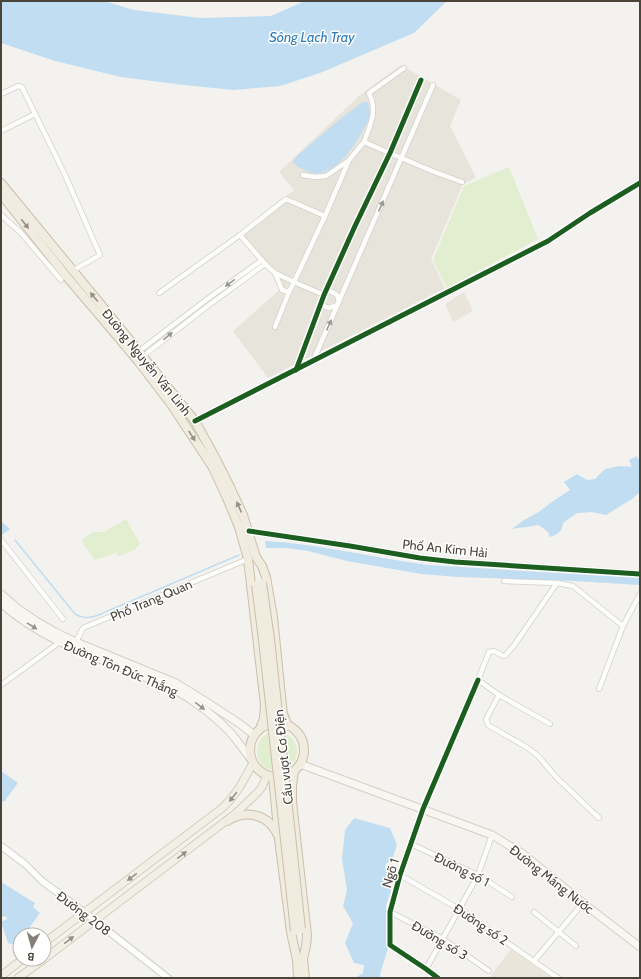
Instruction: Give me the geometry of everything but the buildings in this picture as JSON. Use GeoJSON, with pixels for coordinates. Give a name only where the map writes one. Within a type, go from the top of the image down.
{"type":"FeatureCollection","features":[{"type":"Feature","properties":{"kind":"highway","name":"Đường Nguyễn Văn Linh"},"geometry":{"type":"LineString","coordinates":[[1,183],[138,356],[212,466],[252,558],[264,571],[268,582],[282,710],[288,726]]}},
{"type":"Feature","properties":{"kind":"highway","name":"Đường Nguyễn Văn Linh"},"geometry":{"type":"LineString","coordinates":[[1,194],[66,276],[195,422],[230,487],[249,531],[252,558],[265,705],[264,718],[257,732]]}},
{"type":"Feature","properties":{"kind":"highway","name":"Cầu vượt Cơ Điện"},"geometry":{"type":"LineString","coordinates":[[252,558],[270,639],[300,959]]}},
{"type":"Feature","properties":{"kind":"highway"},"geometry":{"type":"LineString","coordinates":[[280,724],[288,726],[298,734],[302,742],[304,751],[303,756],[300,764],[294,771],[285,776],[270,776],[259,770],[252,761],[250,746],[257,732],[267,725],[280,724]]}},
{"type":"Feature","properties":{"kind":"highway"},"geometry":{"type":"LineString","coordinates":[[294,771],[292,802],[307,935],[306,946],[300,959],[298,978]]}},
{"type":"Feature","properties":{"kind":"highway"},"geometry":{"type":"LineString","coordinates":[[270,776],[292,939],[300,959],[305,978]]}},
{"type":"Feature","properties":{"kind":"highway"},"geometry":{"type":"LineString","coordinates":[[227,821],[243,814],[257,816],[272,826],[279,839]]}},
{"type":"Feature","properties":{"kind":"main road","name":"Đường Tôn Đức Thắng"},"geometry":{"type":"LineString","coordinates":[[1,594],[17,608],[55,632],[176,683],[240,724],[257,732]]}},
{"type":"Feature","properties":{"kind":"main road","name":"Đường Tôn Đức Thắng"},"geometry":{"type":"LineString","coordinates":[[1,603],[29,625],[60,642],[152,680],[190,699],[216,719],[234,737],[252,761]]}},
{"type":"Feature","properties":{"kind":"main road"},"geometry":{"type":"LineString","coordinates":[[52,937],[222,809],[231,800],[242,784],[252,761]]}},
{"type":"Feature","properties":{"kind":"main road","name":"Đường Máng Nước"},"geometry":{"type":"LineString","coordinates":[[300,764],[492,835],[524,854],[583,903],[640,947]]}},
{"type":"Feature","properties":{"kind":"main road"},"geometry":{"type":"LineString","coordinates":[[52,953],[227,821],[258,792],[270,776]]}},
{"type":"Feature","properties":{"kind":"main road"},"geometry":{"type":"LineString","coordinates":[[201,825],[204,824],[209,826],[210,831],[208,834]]}},
{"type":"Feature","properties":{"kind":"main road"},"geometry":{"type":"LineString","coordinates":[[1,976],[13,967]]}},
{"type":"Feature","properties":{"kind":"main road"},"geometry":{"type":"LineString","coordinates":[[18,978],[33,967]]}},
{"type":"Feature","properties":{"kind":"street"},"geometry":{"type":"LineString","coordinates":[[303,175],[316,177],[326,176],[349,160],[364,142],[374,111],[369,93],[404,68]]}},
{"type":"Feature","properties":{"kind":"street"},"geometry":{"type":"LineString","coordinates":[[296,370],[324,294],[390,153],[421,80]]}},
{"type":"Feature","properties":{"kind":"street"},"geometry":{"type":"LineString","coordinates":[[313,361],[402,158],[432,85]]}},
{"type":"Feature","properties":{"kind":"street"},"geometry":{"type":"LineString","coordinates":[[1,94],[18,86],[22,87],[65,175],[100,255],[72,271]]}},
{"type":"Feature","properties":{"kind":"street"},"geometry":{"type":"LineString","coordinates":[[1,131],[35,114]]}},
{"type":"Feature","properties":{"kind":"street"},"geometry":{"type":"LineString","coordinates":[[364,142],[462,182]]}},
{"type":"Feature","properties":{"kind":"street"},"geometry":{"type":"LineString","coordinates":[[275,327],[289,292],[326,216],[349,160]]}},
{"type":"Feature","properties":{"kind":"street"},"geometry":{"type":"LineString","coordinates":[[195,422],[548,240],[640,183]]}},
{"type":"Feature","properties":{"kind":"street"},"geometry":{"type":"LineString","coordinates":[[159,293],[240,235],[286,199],[326,216]]}},
{"type":"Feature","properties":{"kind":"street"},"geometry":{"type":"LineString","coordinates":[[1,215],[20,233],[61,280]]}},
{"type":"Feature","properties":{"kind":"street"},"geometry":{"type":"LineString","coordinates":[[240,235],[265,264],[275,273],[324,294],[330,291],[337,295],[338,303]]}},
{"type":"Feature","properties":{"kind":"street"},"geometry":{"type":"LineString","coordinates":[[138,356],[206,300],[262,260]]}},
{"type":"Feature","properties":{"kind":"street"},"geometry":{"type":"LineString","coordinates":[[138,356],[265,264]]}},
{"type":"Feature","properties":{"kind":"street"},"geometry":{"type":"LineString","coordinates":[[275,273],[282,290],[289,292]]}},
{"type":"Feature","properties":{"kind":"street"},"geometry":{"type":"LineString","coordinates":[[321,301],[324,306],[329,308],[338,303]]}},
{"type":"Feature","properties":{"kind":"street","name":"Phố An Kim Hải"},"geometry":{"type":"LineString","coordinates":[[249,531],[420,558],[455,562],[640,574]]}},
{"type":"Feature","properties":{"kind":"street"},"geometry":{"type":"LineString","coordinates":[[1,540],[63,619]]}},
{"type":"Feature","properties":{"kind":"street","name":"Phố Trang Quan"},"geometry":{"type":"LineString","coordinates":[[76,642],[83,628],[252,558]]}},
{"type":"Feature","properties":{"kind":"street"},"geometry":{"type":"LineString","coordinates":[[504,580],[557,583],[573,586],[623,626]]}},
{"type":"Feature","properties":{"kind":"street","name":"Ngõ 1"},"geometry":{"type":"LineString","coordinates":[[426,969],[390,945],[390,912],[410,844],[423,809],[490,652],[494,651],[505,656],[557,583]]}},
{"type":"Feature","properties":{"kind":"street"},"geometry":{"type":"LineString","coordinates":[[598,689],[623,626],[640,594]]}},
{"type":"Feature","properties":{"kind":"street"},"geometry":{"type":"LineString","coordinates":[[1,685],[60,642],[76,642]]}},
{"type":"Feature","properties":{"kind":"street"},"geometry":{"type":"LineString","coordinates":[[478,680],[500,695],[550,724]]}},
{"type":"Feature","properties":{"kind":"street"},"geometry":{"type":"LineString","coordinates":[[500,695],[486,719],[488,726],[528,748],[538,756],[556,777],[599,818]]}},
{"type":"Feature","properties":{"kind":"street"},"geometry":{"type":"LineString","coordinates":[[438,978],[426,969],[478,875],[492,835]]}},
{"type":"Feature","properties":{"kind":"street","name":"Đường số 1"},"geometry":{"type":"LineString","coordinates":[[410,844],[478,875],[512,897]]}},
{"type":"Feature","properties":{"kind":"street","name":"Đường 208"},"geometry":{"type":"LineString","coordinates":[[1,846],[25,864],[42,881],[168,978]]}},
{"type":"Feature","properties":{"kind":"street","name":"Đường số 2"},"geometry":{"type":"LineString","coordinates":[[400,875],[459,909],[558,978]]}},
{"type":"Feature","properties":{"kind":"street"},"geometry":{"type":"LineString","coordinates":[[534,961],[583,903]]}},
{"type":"Feature","properties":{"kind":"street","name":"Đường số 3"},"geometry":{"type":"LineString","coordinates":[[390,912],[443,938],[489,971]]}},
{"type":"Feature","properties":{"kind":"street"},"geometry":{"type":"LineString","coordinates":[[534,912],[576,946]]}},
{"type":"Feature","properties":{"kind":"shaded area"},"geometry":{"type":"Polygon","coordinates":[[[401,65],[461,100],[450,126],[476,178],[463,184],[431,259],[445,288],[268,378],[233,331],[284,286],[241,233],[294,190],[279,172],[360,95],[401,65]]]}},
{"type":"Feature","properties":{"kind":"shaded area"},"geometry":{"type":"Polygon","coordinates":[[[464,292],[473,311],[453,322],[445,304],[464,292]]]}},
{"type":"Feature","properties":{"kind":"shaded area"},"geometry":{"type":"Polygon","coordinates":[[[511,949],[552,978],[489,978],[511,949]]]}},
{"type":"Feature","properties":{"kind":"green space"},"geometry":{"type":"Polygon","coordinates":[[[509,167],[538,239],[447,288],[433,260],[464,186],[509,167]]]}},
{"type":"Feature","properties":{"kind":"green space"},"geometry":{"type":"Polygon","coordinates":[[[126,519],[140,544],[134,550],[119,556],[116,553],[95,560],[82,542],[83,539],[93,532],[104,532],[126,519]]]}},
{"type":"Feature","properties":{"kind":"green space"},"geometry":{"type":"Polygon","coordinates":[[[277,731],[291,737],[297,751],[291,765],[277,771],[263,765],[257,751],[263,737],[277,731]]]}},
{"type":"Feature","properties":{"kind":"water","name":"Sông Lạch Tray"},"geometry":{"type":"Polygon","coordinates":[[[1,1],[104,1],[134,10],[200,18],[271,16],[305,1],[447,1],[414,33],[320,73],[280,86],[234,90],[121,77],[55,61],[1,43],[1,1]]]}},
{"type":"Feature","properties":{"kind":"water"},"geometry":{"type":"Polygon","coordinates":[[[363,102],[368,102],[370,114],[369,119],[357,141],[338,164],[322,173],[314,173],[298,167],[295,164],[293,161],[297,156],[339,120],[363,102]]]}},
{"type":"Feature","properties":{"kind":"water"},"geometry":{"type":"Polygon","coordinates":[[[637,456],[640,462],[640,492],[632,499],[606,515],[592,512],[577,513],[563,523],[562,529],[559,532],[550,537],[548,532],[539,525],[512,529],[570,490],[564,482],[577,474],[587,480],[595,479],[605,469],[620,466],[632,467],[629,460],[637,456]]]}},
{"type":"Feature","properties":{"kind":"water"},"geometry":{"type":"Polygon","coordinates":[[[1,521],[10,529],[2,535],[1,533],[1,521]]]}},
{"type":"Feature","properties":{"kind":"water"},"geometry":{"type":"Polygon","coordinates":[[[265,541],[327,548],[428,565],[640,578],[640,585],[421,574],[347,561],[308,551],[286,548],[266,548],[265,541]]]}},
{"type":"Feature","properties":{"kind":"water"},"geometry":{"type":"Polygon","coordinates":[[[1,771],[18,783],[4,802],[1,800],[1,771]]]}},
{"type":"Feature","properties":{"kind":"water"},"geometry":{"type":"Polygon","coordinates":[[[354,818],[390,828],[397,845],[393,857],[385,865],[391,891],[386,906],[388,948],[380,974],[381,978],[355,978],[363,973],[364,965],[354,963],[345,943],[353,923],[343,906],[347,890],[342,859],[345,830],[354,818]]]}},
{"type":"Feature","properties":{"kind":"water"},"geometry":{"type":"Polygon","coordinates":[[[1,882],[35,903],[33,907],[40,913],[30,927],[12,927],[12,944],[8,943],[1,922],[7,919],[6,916],[2,917],[1,882]]]}},
{"type":"Feature","properties":{"kind":"waterway"},"geometry":{"type":"LineString","coordinates":[[15,540],[75,614],[85,618],[96,616],[239,555]]}},
{"type":"Feature","properties":{"kind":"cycle path"},"geometry":{"type":"LineString","coordinates":[[296,370],[324,295],[390,153],[421,80]]}},
{"type":"Feature","properties":{"kind":"cycle path"},"geometry":{"type":"LineString","coordinates":[[195,421],[548,241],[590,213],[640,183]]}},
{"type":"Feature","properties":{"kind":"cycle path"},"geometry":{"type":"LineString","coordinates":[[249,531],[420,558],[455,562],[640,574]]}},
{"type":"Feature","properties":{"kind":"cycle path"},"geometry":{"type":"LineString","coordinates":[[438,978],[390,945],[390,912],[400,875],[423,809],[478,680]]}}]}
